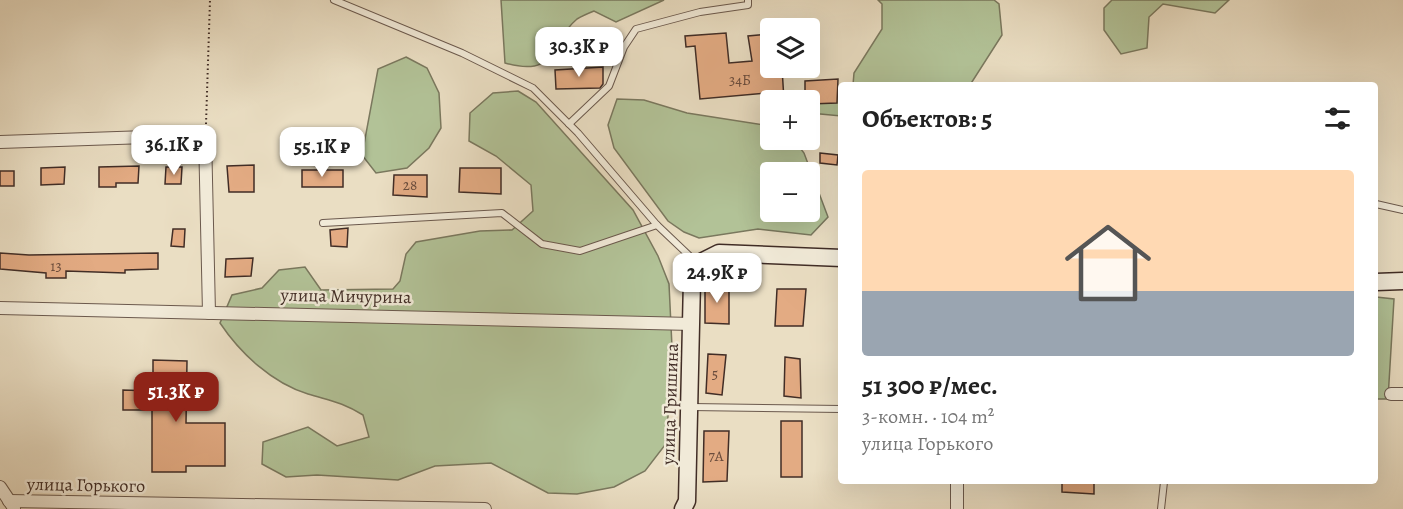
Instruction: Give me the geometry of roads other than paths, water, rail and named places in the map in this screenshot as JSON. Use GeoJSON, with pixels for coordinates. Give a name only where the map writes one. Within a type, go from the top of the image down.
{"type":"FeatureCollection","features":[{"type":"Feature","properties":{"kind":"street"},"geometry":{"type":"LineString","coordinates":[[0,142],[206,135],[208,313]]}},
{"type":"Feature","properties":{"kind":"street"},"geometry":{"type":"LineString","coordinates":[[697,264],[718,253],[838,258]]}},
{"type":"Feature","properties":{"kind":"street","name":"улица Гришина"},"geometry":{"type":"LineString","coordinates":[[683,509],[687,501],[692,280],[697,264]]}},
{"type":"Feature","properties":{"kind":"street"},"geometry":{"type":"LineString","coordinates":[[1378,282],[1403,281]]}},
{"type":"Feature","properties":{"kind":"street","name":"улица Мичурина"},"geometry":{"type":"LineString","coordinates":[[0,308],[692,324]]}},
{"type":"Feature","properties":{"kind":"street"},"geometry":{"type":"LineString","coordinates":[[957,484],[957,509]]}},
{"type":"Feature","properties":{"kind":"street"},"geometry":{"type":"LineString","coordinates":[[0,487],[12,505]]}},
{"type":"Feature","properties":{"kind":"street","name":"улица Горького"},"geometry":{"type":"LineString","coordinates":[[12,505],[485,509]]}},
{"type":"Feature","properties":{"kind":"lane"},"geometry":{"type":"LineString","coordinates":[[334,0],[462,53],[533,88],[569,124],[657,225],[697,264]]}},
{"type":"Feature","properties":{"kind":"lane"},"geometry":{"type":"LineString","coordinates":[[569,124],[609,86],[624,47],[636,28],[700,12],[748,5],[748,0]]}},
{"type":"Feature","properties":{"kind":"lane"},"geometry":{"type":"LineString","coordinates":[[1378,204],[1403,210]]}},
{"type":"Feature","properties":{"kind":"lane"},"geometry":{"type":"LineString","coordinates":[[323,223],[502,213],[542,244],[580,251],[657,225]]}},
{"type":"Feature","properties":{"kind":"lane"},"geometry":{"type":"LineString","coordinates":[[690,407],[838,409]]}},
{"type":"Feature","properties":{"kind":"lane"},"geometry":{"type":"LineString","coordinates":[[1161,509],[1164,484]]}}]}
